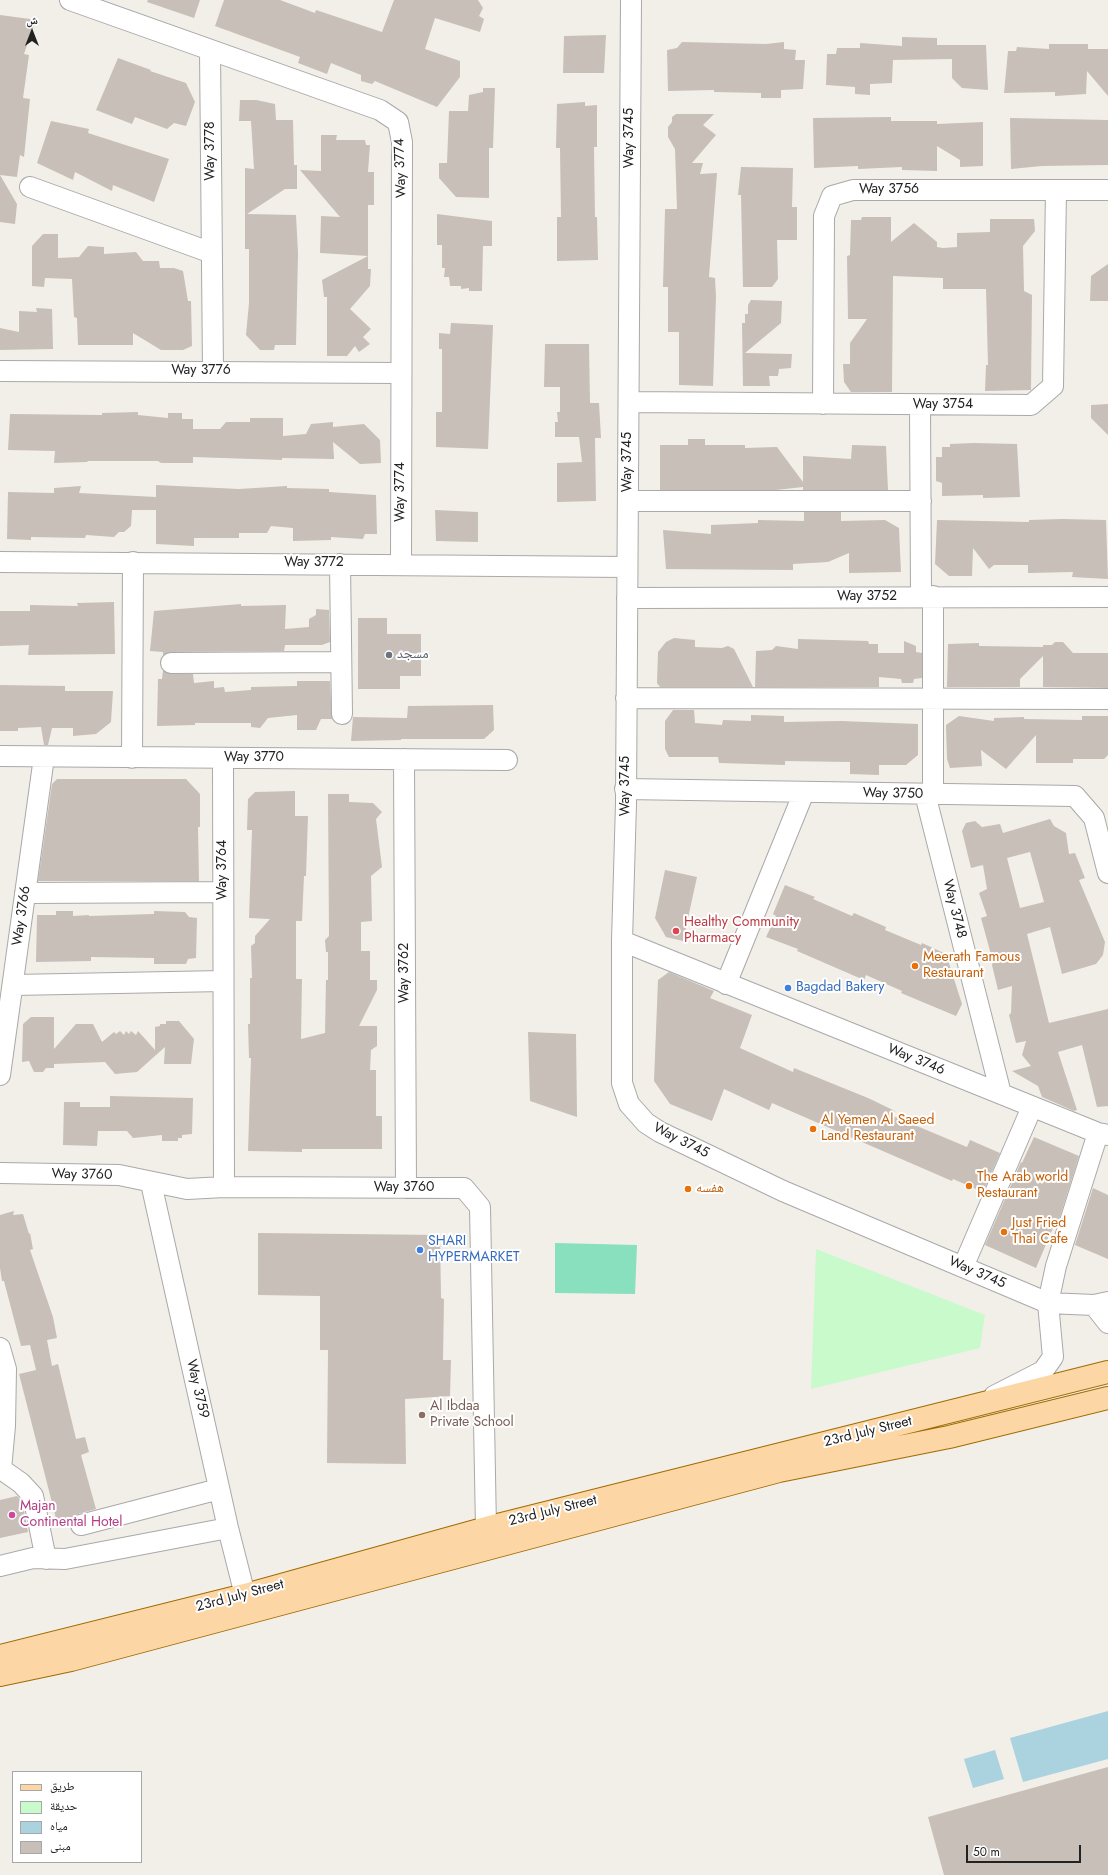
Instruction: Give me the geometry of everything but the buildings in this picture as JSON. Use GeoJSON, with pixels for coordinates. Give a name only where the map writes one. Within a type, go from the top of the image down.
{"type":"FeatureCollection","features":[{"type":"Feature","properties":{"kind":"main road","name":"23rd July Street"},"geometry":{"type":"LineString","coordinates":[[0,1656],[245,1595],[486,1528],[1108,1372]]}},
{"type":"Feature","properties":{"kind":"main road","name":"23rd July Street"},"geometry":{"type":"LineString","coordinates":[[0,1675],[71,1660],[779,1471],[949,1437],[1108,1398]]}},
{"type":"Feature","properties":{"kind":"street","name":"Way 3774"},"geometry":{"type":"LineString","coordinates":[[70,0],[380,110],[398,122],[402,142],[401,564]]}},
{"type":"Feature","properties":{"kind":"street","name":"Way 3745"},"geometry":{"type":"LineString","coordinates":[[631,0],[629,402],[622,941],[622,1083],[629,1104],[646,1123],[660,1132],[783,1191],[1048,1303]]}},
{"type":"Feature","properties":{"kind":"street","name":"Way 3778"},"geometry":{"type":"LineString","coordinates":[[210,50],[213,371]]}},
{"type":"Feature","properties":{"kind":"street"},"geometry":{"type":"LineString","coordinates":[[30,187],[212,253]]}},
{"type":"Feature","properties":{"kind":"street","name":"Way 3756"},"geometry":{"type":"LineString","coordinates":[[823,404],[824,216],[832,196],[853,190],[1108,190]]}},
{"type":"Feature","properties":{"kind":"street","name":"Way 3754"},"geometry":{"type":"LineString","coordinates":[[629,402],[1031,405],[1053,386],[1056,190]]}},
{"type":"Feature","properties":{"kind":"street","name":"Way 3776"},"geometry":{"type":"LineString","coordinates":[[0,371],[401,373]]}},
{"type":"Feature","properties":{"kind":"street","name":"Way 3748"},"geometry":{"type":"LineString","coordinates":[[920,405],[921,501],[933,699],[929,794],[1001,1094]]}},
{"type":"Feature","properties":{"kind":"street"},"geometry":{"type":"LineString","coordinates":[[628,501],[921,501]]}},
{"type":"Feature","properties":{"kind":"street","name":"Way 3772"},"geometry":{"type":"LineString","coordinates":[[0,562],[627,567]]}},
{"type":"Feature","properties":{"kind":"street"},"geometry":{"type":"LineString","coordinates":[[132,758],[133,562]]}},
{"type":"Feature","properties":{"kind":"street"},"geometry":{"type":"LineString","coordinates":[[340,564],[342,714]]}},
{"type":"Feature","properties":{"kind":"street","name":"Way 3752"},"geometry":{"type":"LineString","coordinates":[[627,598],[927,596],[1108,597]]}},
{"type":"Feature","properties":{"kind":"street"},"geometry":{"type":"LineString","coordinates":[[171,663],[341,662]]}},
{"type":"Feature","properties":{"kind":"street"},"geometry":{"type":"LineString","coordinates":[[626,698],[1108,699]]}},
{"type":"Feature","properties":{"kind":"street","name":"Way 3770"},"geometry":{"type":"LineString","coordinates":[[0,756],[507,760]]}},
{"type":"Feature","properties":{"kind":"street","name":"Way 3766"},"geometry":{"type":"LineString","coordinates":[[0,1075],[44,757]]}},
{"type":"Feature","properties":{"kind":"street","name":"Way 3764"},"geometry":{"type":"LineString","coordinates":[[223,758],[224,1187]]}},
{"type":"Feature","properties":{"kind":"street","name":"Way 3762"},"geometry":{"type":"LineString","coordinates":[[404,759],[406,1188]]}},
{"type":"Feature","properties":{"kind":"street","name":"Way 3750"},"geometry":{"type":"LineString","coordinates":[[625,789],[1075,796],[1094,818],[1108,873]]}},
{"type":"Feature","properties":{"kind":"street"},"geometry":{"type":"LineString","coordinates":[[726,984],[804,792]]}},
{"type":"Feature","properties":{"kind":"street"},"geometry":{"type":"LineString","coordinates":[[25,894],[223,892]]}},
{"type":"Feature","properties":{"kind":"street","name":"Way 3746"},"geometry":{"type":"LineString","coordinates":[[622,941],[1032,1107],[1103,1134]]}},
{"type":"Feature","properties":{"kind":"street"},"geometry":{"type":"LineString","coordinates":[[13,985],[223,981]]}},
{"type":"Feature","properties":{"kind":"street"},"geometry":{"type":"LineString","coordinates":[[963,1267],[1032,1107]]}},
{"type":"Feature","properties":{"kind":"street"},"geometry":{"type":"LineString","coordinates":[[976,1405],[1043,1371],[1053,1357],[1048,1303],[1056,1266],[1103,1134]]}},
{"type":"Feature","properties":{"kind":"street","name":"Way 3760"},"geometry":{"type":"LineString","coordinates":[[0,1173],[119,1175],[151,1183],[187,1189],[224,1187],[464,1188],[480,1207],[486,1528]]}},
{"type":"Feature","properties":{"kind":"street","name":"Way 3759"},"geometry":{"type":"LineString","coordinates":[[151,1183],[219,1489],[245,1595]]}},
{"type":"Feature","properties":{"kind":"street"},"geometry":{"type":"LineString","coordinates":[[1048,1303],[1101,1303],[1108,1323]]}},
{"type":"Feature","properties":{"kind":"street"},"geometry":{"type":"LineString","coordinates":[[0,1348],[6,1369],[5,1426],[1,1469],[21,1483],[33,1496],[46,1559]]}},
{"type":"Feature","properties":{"kind":"street"},"geometry":{"type":"LineString","coordinates":[[81,1525],[219,1489]]}},
{"type":"Feature","properties":{"kind":"street"},"geometry":{"type":"LineString","coordinates":[[0,1566],[33,1558],[65,1559],[228,1528]]}},
{"type":"Feature","properties":{"kind":"green space"},"geometry":{"type":"Polygon","coordinates":[[[555,1243],[637,1245],[635,1294],[555,1293],[555,1243]]]}},
{"type":"Feature","properties":{"kind":"green space"},"geometry":{"type":"Polygon","coordinates":[[[816,1249],[985,1315],[980,1348],[811,1389],[816,1249]]]}},
{"type":"Feature","properties":{"kind":"water"},"geometry":{"type":"Polygon","coordinates":[[[1108,1711],[1108,1759],[1023,1782],[1010,1738],[1108,1711]]]}},
{"type":"Feature","properties":{"kind":"water"},"geometry":{"type":"Polygon","coordinates":[[[995,1750],[1004,1779],[973,1788],[964,1759],[995,1750]]]}},
{"type":"Feature","properties":{"kind":"place","name":"مسجد"},"geometry":{"type":"Point","coordinates":[389,655]}},
{"type":"Feature","properties":{"kind":"place","name":"Healthy Community Pharmacy"},"geometry":{"type":"Point","coordinates":[676,931]}},
{"type":"Feature","properties":{"kind":"place","name":"Meerath Famous Restaurant"},"geometry":{"type":"Point","coordinates":[915,966]}},
{"type":"Feature","properties":{"kind":"place","name":"Bagdad Bakery"},"geometry":{"type":"Point","coordinates":[788,988]}},
{"type":"Feature","properties":{"kind":"place","name":"Al Yemen Al Saeed Land Restaurant"},"geometry":{"type":"Point","coordinates":[813,1129]}},
{"type":"Feature","properties":{"kind":"place","name":"The Arab world Restaurant"},"geometry":{"type":"Point","coordinates":[969,1186]}},
{"type":"Feature","properties":{"kind":"place","name":"هفسه"},"geometry":{"type":"Point","coordinates":[688,1189]}},
{"type":"Feature","properties":{"kind":"place","name":"Just Fried Thai Cafe"},"geometry":{"type":"Point","coordinates":[1004,1232]}},
{"type":"Feature","properties":{"kind":"place","name":"SHARI HYPERMARKET"},"geometry":{"type":"Point","coordinates":[420,1250]}},
{"type":"Feature","properties":{"kind":"place","name":"Al Ibdaa Private School"},"geometry":{"type":"Point","coordinates":[422,1415]}},
{"type":"Feature","properties":{"kind":"place","name":"Majan Continental Hotel"},"geometry":{"type":"Point","coordinates":[12,1515]}}]}
